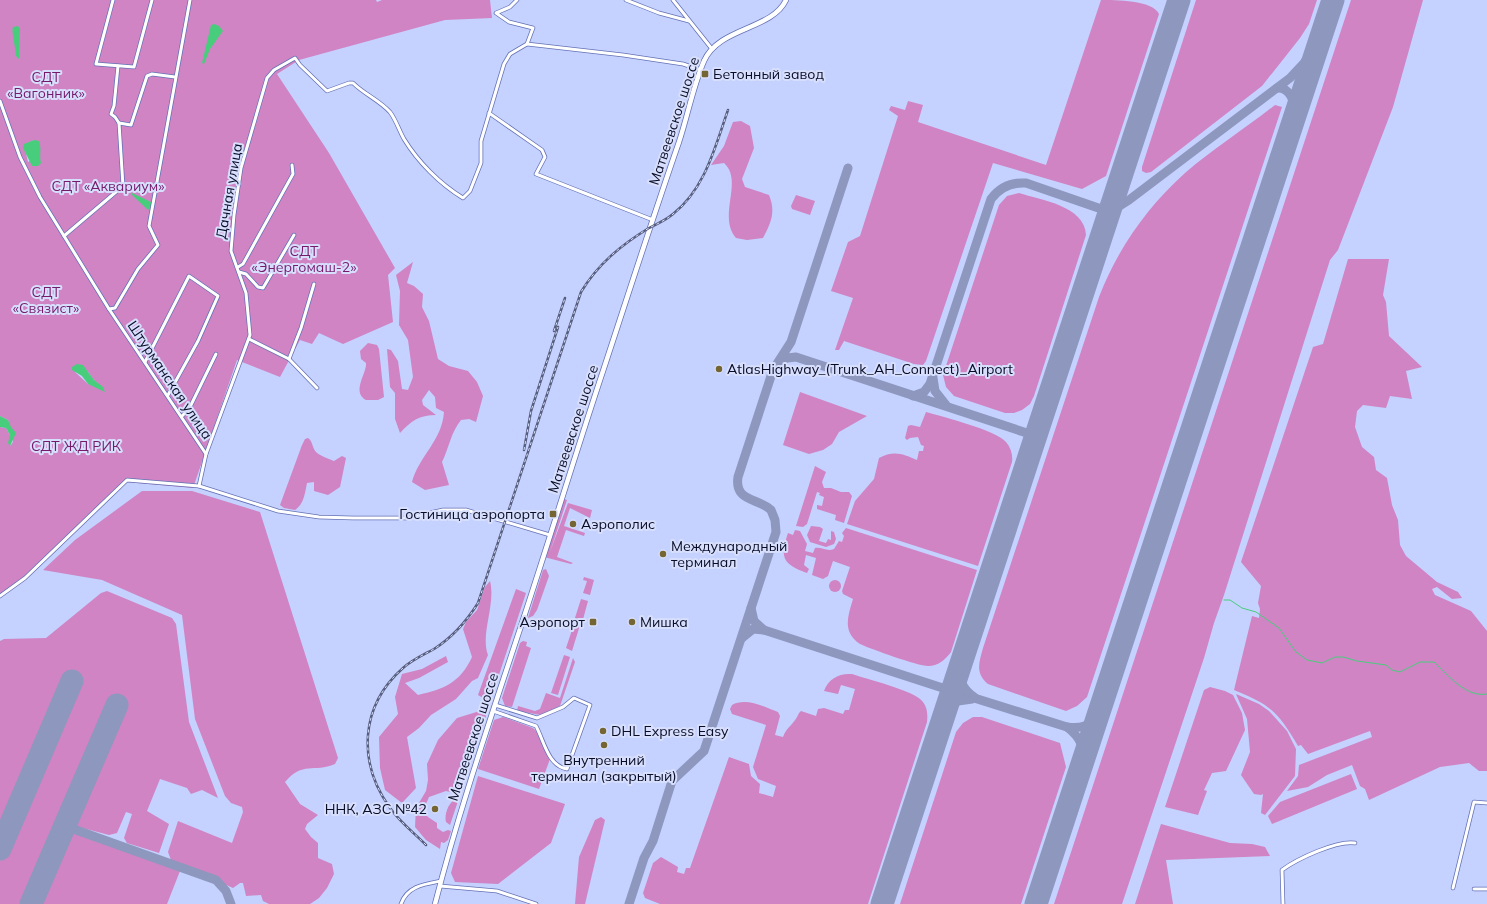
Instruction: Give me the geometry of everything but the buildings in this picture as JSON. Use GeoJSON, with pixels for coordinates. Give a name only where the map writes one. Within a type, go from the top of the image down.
{"type":"FeatureCollection","features":[{"type":"Feature","properties":{"kind":"main road","name":"Матвеевское шоссе"},"geometry":{"type":"LineString","coordinates":[[435,904],[465,797],[706,57],[712,49],[728,37],[773,15],[781,9],[786,0]]}},
{"type":"Feature","properties":{"kind":"street"},"geometry":{"type":"LineString","coordinates":[[113,0],[96,64],[134,67],[152,0]]}},
{"type":"Feature","properties":{"kind":"street"},"geometry":{"type":"LineString","coordinates":[[109,309],[115,308],[138,268],[158,245],[149,226],[190,0]]}},
{"type":"Feature","properties":{"kind":"street"},"geometry":{"type":"LineString","coordinates":[[517,0],[510,7],[496,13],[509,22],[533,28],[527,44]]}},
{"type":"Feature","properties":{"kind":"street"},"geometry":{"type":"LineString","coordinates":[[626,0],[659,13],[689,21]]}},
{"type":"Feature","properties":{"kind":"street"},"geometry":{"type":"LineString","coordinates":[[673,0],[712,49]]}},
{"type":"Feature","properties":{"kind":"street"},"geometry":{"type":"LineString","coordinates":[[653,220],[536,174],[545,157],[542,150],[489,113],[504,64],[510,54],[527,44],[623,55],[683,64],[701,70]]}},
{"type":"Feature","properties":{"kind":"street","name":"Дачная улица"},"geometry":{"type":"LineString","coordinates":[[206,454],[249,339],[250,329],[246,293],[238,267],[231,253],[234,215],[241,168],[267,78],[280,66],[295,58],[300,65],[327,91],[351,83],[382,104],[392,115],[411,150],[447,188],[463,198],[470,191],[481,163],[481,141],[489,113]]}},
{"type":"Feature","properties":{"kind":"street"},"geometry":{"type":"LineString","coordinates":[[118,66],[114,106],[111,114],[119,123],[131,125],[147,76],[152,74],[175,77]]}},
{"type":"Feature","properties":{"kind":"street","name":"Штурманская улица"},"geometry":{"type":"LineString","coordinates":[[0,101],[26,172],[109,309],[146,362],[206,454],[199,486]]}},
{"type":"Feature","properties":{"kind":"street"},"geometry":{"type":"LineString","coordinates":[[64,236],[122,187],[119,123]]}},
{"type":"Feature","properties":{"kind":"street"},"geometry":{"type":"LineString","coordinates":[[238,267],[242,264],[293,174],[292,165]]}},
{"type":"Feature","properties":{"kind":"street"},"geometry":{"type":"LineString","coordinates":[[239,272],[245,273],[258,287],[263,288],[294,234]]}},
{"type":"Feature","properties":{"kind":"street"},"geometry":{"type":"LineString","coordinates":[[146,362],[189,276],[218,296],[198,341],[168,395]]}},
{"type":"Feature","properties":{"kind":"street"},"geometry":{"type":"LineString","coordinates":[[289,359],[301,328],[314,284]]}},
{"type":"Feature","properties":{"kind":"street"},"geometry":{"type":"LineString","coordinates":[[249,339],[289,359],[317,388]]}},
{"type":"Feature","properties":{"kind":"street"},"geometry":{"type":"LineString","coordinates":[[182,416],[189,409],[216,354]]}},
{"type":"Feature","properties":{"kind":"street"},"geometry":{"type":"LineString","coordinates":[[0,596],[25,578],[127,480],[199,486],[294,514],[353,518],[406,518],[443,510],[466,510],[550,535]]}},
{"type":"Feature","properties":{"kind":"street"},"geometry":{"type":"LineString","coordinates":[[493,711],[536,727],[552,760],[557,766],[567,769],[590,706],[588,703],[574,698],[563,707],[537,718],[495,705]]}},
{"type":"Feature","properties":{"kind":"street"},"geometry":{"type":"LineString","coordinates":[[1453,888],[1474,802],[1487,803]]}},
{"type":"Feature","properties":{"kind":"street"},"geometry":{"type":"LineString","coordinates":[[1283,904],[1282,870],[1329,848],[1348,842],[1355,843]]}},
{"type":"Feature","properties":{"kind":"street"},"geometry":{"type":"LineString","coordinates":[[401,904],[406,894],[411,890],[441,881]]}},
{"type":"Feature","properties":{"kind":"street"},"geometry":{"type":"LineString","coordinates":[[440,886],[497,891],[536,904]]}},
{"type":"Feature","properties":{"kind":"street"},"geometry":{"type":"LineString","coordinates":[[1474,889],[1487,889]]}},
{"type":"Feature","properties":{"kind":"green space"},"geometry":{"type":"Polygon","coordinates":[[[0,0],[376,0],[377,2],[382,0],[490,0],[492,18],[445,20],[299,60],[277,74],[329,153],[395,268],[388,275],[393,322],[343,344],[319,333],[312,344],[300,340],[280,377],[237,360],[193,488],[126,482],[18,585],[0,598],[0,427],[6,428],[10,435],[10,446],[13,442],[8,420],[0,416],[0,0]],[[34,140],[24,145],[28,162],[39,156],[34,140]],[[86,370],[75,372],[88,384],[97,386],[98,383],[86,370]]]}},
{"type":"Feature","properties":{"kind":"green space"},"geometry":{"type":"Polygon","coordinates":[[[1101,0],[1142,3],[1155,9],[1159,14],[1106,176],[1082,189],[993,163],[926,361],[923,365],[914,364],[844,341],[839,350],[835,350],[853,298],[831,291],[848,242],[860,236],[898,116],[889,110],[891,106],[905,110],[908,101],[923,105],[918,122],[1046,165],[1101,0]]]}},
{"type":"Feature","properties":{"kind":"green space"},"geometry":{"type":"Polygon","coordinates":[[[1196,0],[1317,0],[1309,24],[1300,38],[1262,86],[1151,172],[1146,173],[1142,171],[1142,167],[1196,0]]]}},
{"type":"Feature","properties":{"kind":"green space"},"geometry":{"type":"Polygon","coordinates":[[[1351,0],[1423,0],[1393,107],[1338,250],[1330,260],[1204,658],[1122,904],[1054,904],[1351,0]]]}},
{"type":"Feature","properties":{"kind":"green space"},"geometry":{"type":"Polygon","coordinates":[[[1275,105],[1282,107],[1087,697],[1077,706],[1066,711],[988,684],[981,676],[979,668],[983,648],[1099,297],[1106,280],[1134,230],[1171,186],[1196,164],[1275,105]]]}},
{"type":"Feature","properties":{"kind":"green space"},"geometry":{"type":"Polygon","coordinates":[[[741,121],[750,126],[754,148],[742,179],[745,187],[769,195],[772,207],[772,217],[763,238],[747,240],[736,238],[731,229],[729,209],[732,179],[729,170],[724,163],[711,165],[724,146],[733,122],[741,121]]]}},
{"type":"Feature","properties":{"kind":"green space"},"geometry":{"type":"Polygon","coordinates":[[[1019,193],[1050,202],[1070,211],[1078,217],[1084,225],[1086,235],[1034,396],[1030,404],[1022,410],[1014,413],[1005,413],[954,396],[946,387],[943,375],[999,205],[1007,196],[1019,193]]]}},
{"type":"Feature","properties":{"kind":"green space"},"geometry":{"type":"Polygon","coordinates":[[[796,195],[815,201],[810,215],[792,209],[791,206],[796,195]]]}},
{"type":"Feature","properties":{"kind":"green space"},"geometry":{"type":"Polygon","coordinates":[[[1348,259],[1389,259],[1383,295],[1386,302],[1389,336],[1422,367],[1406,371],[1412,399],[1390,396],[1386,408],[1363,405],[1357,411],[1355,427],[1362,447],[1374,457],[1376,470],[1387,478],[1392,505],[1398,520],[1400,545],[1406,556],[1437,582],[1458,592],[1462,598],[1452,599],[1437,587],[1432,589],[1435,595],[1471,611],[1487,631],[1487,771],[1479,771],[1469,763],[1440,767],[1369,800],[1365,789],[1360,786],[1352,765],[1327,775],[1308,787],[1287,791],[1298,776],[1299,765],[1372,737],[1370,731],[1308,754],[1301,745],[1298,746],[1279,717],[1257,700],[1234,690],[1252,616],[1259,618],[1260,609],[1258,603],[1261,586],[1241,562],[1313,347],[1323,344],[1348,259]]]}},
{"type":"Feature","properties":{"kind":"green space"},"geometry":{"type":"Polygon","coordinates":[[[413,262],[407,283],[414,286],[423,294],[422,307],[429,321],[438,359],[449,366],[468,371],[477,382],[483,396],[476,422],[469,419],[461,420],[455,430],[442,462],[449,485],[425,490],[412,482],[415,473],[439,432],[444,412],[436,408],[435,397],[429,390],[422,400],[423,405],[436,415],[425,416],[416,420],[400,433],[395,419],[395,393],[390,387],[387,349],[391,350],[398,361],[402,389],[408,390],[413,377],[408,340],[399,325],[400,291],[396,275],[413,262]]]}},
{"type":"Feature","properties":{"kind":"green space"},"geometry":{"type":"Polygon","coordinates":[[[368,343],[377,345],[379,349],[384,397],[378,400],[366,400],[362,397],[360,392],[366,363],[361,359],[360,351],[368,343]]]}},
{"type":"Feature","properties":{"kind":"green space"},"geometry":{"type":"Polygon","coordinates":[[[800,392],[867,416],[839,432],[832,444],[823,450],[809,454],[783,445],[800,392]]]}},
{"type":"Feature","properties":{"kind":"green space"},"geometry":{"type":"Polygon","coordinates":[[[926,412],[969,424],[992,433],[1006,442],[1011,452],[1012,462],[978,566],[847,524],[855,501],[874,479],[879,458],[889,454],[898,454],[917,460],[919,451],[923,451],[924,446],[921,445],[918,437],[907,440],[905,438],[908,426],[911,425],[920,427],[926,412]]]}},
{"type":"Feature","properties":{"kind":"green space"},"geometry":{"type":"Polygon","coordinates":[[[308,438],[315,450],[322,456],[334,461],[342,456],[346,458],[340,487],[328,495],[314,491],[314,482],[307,483],[304,498],[298,508],[295,510],[284,508],[280,505],[302,445],[305,439],[308,438]]]}},
{"type":"Feature","properties":{"kind":"green space"},"geometry":{"type":"Polygon","coordinates":[[[815,466],[826,472],[822,482],[824,488],[831,488],[841,492],[849,492],[852,496],[844,523],[835,520],[836,515],[817,509],[817,505],[822,506],[824,497],[819,495],[820,493],[817,492],[807,524],[803,527],[796,526],[815,466]]]}},
{"type":"Feature","properties":{"kind":"green space"},"geometry":{"type":"Polygon","coordinates":[[[142,491],[192,491],[260,512],[338,758],[335,764],[320,768],[303,769],[291,776],[285,782],[300,804],[318,815],[307,824],[305,829],[318,843],[318,858],[332,864],[334,874],[327,888],[319,898],[310,904],[269,904],[263,901],[261,895],[246,896],[243,883],[240,883],[233,888],[171,860],[168,852],[178,821],[232,843],[243,812],[242,807],[231,803],[225,796],[195,719],[182,615],[102,580],[43,570],[75,540],[142,491]]]}},
{"type":"Feature","properties":{"kind":"green space"},"geometry":{"type":"Polygon","coordinates":[[[564,499],[567,500],[550,552],[568,503],[592,510],[590,518],[570,508],[564,526],[585,533],[584,536],[566,530],[557,557],[573,563],[571,564],[544,557],[564,499]]]}},
{"type":"Feature","properties":{"kind":"green space"},"geometry":{"type":"Polygon","coordinates":[[[811,526],[820,527],[823,529],[819,541],[826,543],[828,539],[831,540],[831,531],[834,532],[836,539],[834,544],[826,547],[810,542],[807,535],[811,526]]]}},
{"type":"Feature","properties":{"kind":"green space"},"geometry":{"type":"Polygon","coordinates":[[[846,528],[977,570],[951,652],[941,662],[932,666],[923,665],[894,657],[860,644],[851,634],[848,623],[849,612],[853,599],[843,594],[842,591],[850,567],[833,561],[828,576],[823,579],[812,575],[816,558],[806,555],[804,565],[809,569],[807,573],[792,566],[785,559],[784,548],[788,533],[793,535],[795,530],[800,531],[807,544],[805,551],[813,553],[815,548],[829,550],[834,549],[839,541],[842,542],[844,536],[842,533],[846,528]]]}},
{"type":"Feature","properties":{"kind":"green space"},"geometry":{"type":"Polygon","coordinates":[[[546,569],[549,576],[537,610],[533,616],[528,618],[543,570],[546,569]]]}},
{"type":"Feature","properties":{"kind":"green space"},"geometry":{"type":"Polygon","coordinates":[[[584,577],[594,580],[590,595],[583,593],[587,581],[583,580],[584,577]]]}},
{"type":"Feature","properties":{"kind":"green space"},"geometry":{"type":"Polygon","coordinates":[[[835,580],[839,582],[841,586],[839,590],[835,592],[831,590],[829,586],[831,582],[835,580]]]}},
{"type":"Feature","properties":{"kind":"green space"},"geometry":{"type":"Polygon","coordinates":[[[490,581],[491,600],[486,638],[488,655],[478,678],[472,681],[456,699],[431,715],[419,728],[407,737],[416,788],[402,803],[385,790],[380,768],[379,737],[398,714],[395,697],[402,674],[422,669],[446,656],[448,662],[419,678],[405,683],[418,695],[450,684],[462,673],[472,657],[463,629],[466,622],[477,610],[485,587],[490,581]]]}},
{"type":"Feature","properties":{"kind":"green space"},"geometry":{"type":"Polygon","coordinates":[[[516,589],[526,593],[489,705],[478,695],[516,589]]]}},
{"type":"Feature","properties":{"kind":"green space"},"geometry":{"type":"Polygon","coordinates":[[[107,591],[172,618],[176,624],[189,722],[218,798],[202,790],[191,794],[187,788],[160,779],[147,811],[169,824],[159,853],[127,843],[124,838],[132,814],[126,812],[117,833],[109,835],[75,826],[75,821],[123,709],[124,703],[112,698],[22,904],[0,904],[0,641],[4,639],[46,638],[101,593],[107,591]]]}},
{"type":"Feature","properties":{"kind":"green space"},"geometry":{"type":"Polygon","coordinates":[[[581,599],[588,601],[582,623],[574,621],[581,599]]]}},
{"type":"Feature","properties":{"kind":"green space"},"geometry":{"type":"Polygon","coordinates":[[[576,623],[580,625],[572,651],[566,648],[574,624],[576,623]]]}},
{"type":"Feature","properties":{"kind":"green space"},"geometry":{"type":"Polygon","coordinates":[[[523,641],[527,642],[526,646],[531,648],[512,707],[505,706],[502,698],[520,643],[523,641]]]}},
{"type":"Feature","properties":{"kind":"green space"},"geometry":{"type":"Polygon","coordinates":[[[564,655],[570,657],[558,695],[551,693],[564,655]]]}},
{"type":"Feature","properties":{"kind":"green space"},"geometry":{"type":"Polygon","coordinates":[[[573,658],[575,662],[560,706],[541,715],[517,711],[518,706],[535,711],[540,709],[546,693],[560,698],[573,658]]]}},
{"type":"Feature","properties":{"kind":"green space"},"geometry":{"type":"Polygon","coordinates":[[[852,674],[898,688],[915,696],[924,704],[927,715],[927,722],[868,904],[660,904],[645,898],[643,893],[653,863],[661,857],[678,867],[677,872],[684,874],[686,868],[690,868],[729,757],[749,764],[751,776],[760,784],[759,793],[773,797],[776,786],[758,779],[753,767],[766,725],[732,714],[730,709],[732,705],[749,702],[778,712],[780,716],[775,735],[783,737],[786,730],[801,711],[816,716],[818,709],[824,708],[843,714],[845,710],[849,710],[855,689],[841,685],[838,694],[824,691],[831,680],[838,676],[852,674]]]}},
{"type":"Feature","properties":{"kind":"green space"},"geometry":{"type":"Polygon","coordinates":[[[1210,687],[1233,695],[1242,713],[1245,730],[1226,771],[1212,773],[1204,790],[1207,791],[1198,815],[1165,807],[1204,690],[1210,687]]]}},
{"type":"Feature","properties":{"kind":"green space"},"geometry":{"type":"Polygon","coordinates":[[[1236,694],[1259,704],[1269,711],[1287,731],[1296,749],[1295,776],[1265,815],[1261,813],[1263,794],[1254,794],[1241,775],[1250,752],[1247,719],[1236,694]]]}},
{"type":"Feature","properties":{"kind":"green space"},"geometry":{"type":"Polygon","coordinates":[[[483,710],[487,713],[460,792],[458,794],[446,791],[429,797],[423,811],[428,817],[437,823],[437,828],[443,832],[448,830],[451,831],[448,840],[444,843],[441,842],[440,849],[426,840],[415,827],[416,808],[426,791],[428,780],[427,764],[438,740],[457,718],[483,710]]]}},
{"type":"Feature","properties":{"kind":"green space"},"geometry":{"type":"Polygon","coordinates":[[[503,717],[533,728],[550,759],[539,789],[478,769],[494,720],[503,717]]]}},
{"type":"Feature","properties":{"kind":"green space"},"geometry":{"type":"Polygon","coordinates":[[[973,717],[982,717],[1060,743],[1066,767],[1021,904],[900,904],[956,732],[963,723],[973,717]]]}},
{"type":"Feature","properties":{"kind":"green space"},"geometry":{"type":"Polygon","coordinates":[[[1351,774],[1357,789],[1272,824],[1268,816],[1280,802],[1351,774]]]}},
{"type":"Feature","properties":{"kind":"green space"},"geometry":{"type":"Polygon","coordinates":[[[478,776],[565,804],[551,843],[498,884],[455,882],[451,873],[478,776]]]}},
{"type":"Feature","properties":{"kind":"green space"},"geometry":{"type":"Polygon","coordinates":[[[454,800],[458,801],[450,825],[446,822],[446,813],[448,807],[454,800]]]}},
{"type":"Feature","properties":{"kind":"green space"},"geometry":{"type":"Polygon","coordinates":[[[601,817],[605,820],[585,904],[575,904],[579,857],[595,820],[601,817]]]}},
{"type":"Feature","properties":{"kind":"green space"},"geometry":{"type":"Polygon","coordinates":[[[1161,824],[1230,843],[1252,844],[1265,847],[1270,856],[1166,860],[1173,904],[1135,904],[1161,824]]]}},
{"type":"Feature","properties":{"kind":"green space"},"geometry":{"type":"Polygon","coordinates":[[[71,832],[180,871],[167,904],[39,904],[71,832]]]}},
{"type":"Feature","properties":{"kind":"shaded area"},"geometry":{"type":"Polygon","coordinates":[[[214,24],[219,26],[223,31],[210,49],[204,64],[202,63],[211,25],[214,24]]]}},
{"type":"Feature","properties":{"kind":"shaded area"},"geometry":{"type":"Polygon","coordinates":[[[18,26],[20,29],[19,59],[16,56],[13,32],[13,27],[18,26]]]}},
{"type":"Feature","properties":{"kind":"shaded area"},"geometry":{"type":"Polygon","coordinates":[[[34,140],[39,141],[40,147],[41,163],[38,166],[32,166],[23,148],[24,144],[34,140]]]}},
{"type":"Feature","properties":{"kind":"shaded area"},"geometry":{"type":"Polygon","coordinates":[[[132,193],[151,202],[151,206],[148,210],[131,194],[132,193]]]}},
{"type":"Feature","properties":{"kind":"shaded area"},"geometry":{"type":"Polygon","coordinates":[[[77,364],[83,365],[94,380],[103,387],[105,392],[88,384],[82,376],[72,370],[72,367],[77,364]]]}},
{"type":"Feature","properties":{"kind":"shaded area"},"geometry":{"type":"Polygon","coordinates":[[[0,416],[8,420],[16,433],[10,446],[8,443],[10,435],[6,428],[0,427],[0,416]]]}},
{"type":"Feature","properties":{"kind":"waterway"},"geometry":{"type":"LineString","coordinates":[[1224,600],[1230,600],[1242,608],[1256,612],[1279,628],[1296,652],[1307,660],[1322,663],[1335,657],[1343,657],[1357,661],[1386,665],[1392,670],[1400,672],[1420,662],[1434,662],[1451,679],[1465,689],[1472,693],[1487,694]]}},
{"type":"Feature","properties":{"kind":"taxiway"},"geometry":{"type":"LineString","coordinates":[[913,396],[924,392],[930,384],[991,199],[998,191],[1011,184],[1026,183],[1110,212],[1129,200],[1290,78],[1304,63],[1319,41]]}},
{"type":"Feature","properties":{"kind":"taxiway"},"geometry":{"type":"LineString","coordinates":[[1277,88],[1282,88],[1291,96],[1295,114]]}},
{"type":"Feature","properties":{"kind":"taxiway"},"geometry":{"type":"LineString","coordinates":[[629,904],[644,858],[653,841],[672,781],[704,751],[776,532],[775,520],[771,510],[744,495],[740,491],[738,477],[773,370],[791,342],[848,168]]}},
{"type":"Feature","properties":{"kind":"taxiway"},"geometry":{"type":"LineString","coordinates":[[779,362],[787,358],[796,357],[1036,436]]}},
{"type":"Feature","properties":{"kind":"taxiway"},"geometry":{"type":"LineString","coordinates":[[933,378],[935,391],[946,405]]}},
{"type":"Feature","properties":{"kind":"taxiway"},"geometry":{"type":"LineString","coordinates":[[742,638],[753,629],[764,630],[754,621],[751,608]]}},
{"type":"Feature","properties":{"kind":"taxiway"},"geometry":{"type":"LineString","coordinates":[[764,630],[1067,727],[1081,743],[1083,753],[1082,764]]}},
{"type":"Feature","properties":{"kind":"taxiway"},"geometry":{"type":"LineString","coordinates":[[960,668],[962,684],[974,697]]}},
{"type":"Feature","properties":{"kind":"taxiway"},"geometry":{"type":"LineString","coordinates":[[946,711],[958,701],[972,699]]}},
{"type":"Feature","properties":{"kind":"taxiway"},"geometry":{"type":"LineString","coordinates":[[1067,727],[1077,728],[1085,726],[1092,722],[1098,715]]}},
{"type":"Feature","properties":{"kind":"taxiway"},"geometry":{"type":"LineString","coordinates":[[65,826],[216,880],[226,891],[231,904]]}},
{"type":"Feature","properties":{"kind":"runway"},"geometry":{"type":"LineString","coordinates":[[882,904],[1179,0]]}},
{"type":"Feature","properties":{"kind":"runway"},"geometry":{"type":"LineString","coordinates":[[1036,904],[1333,0]]}},
{"type":"Feature","properties":{"kind":"runway"},"geometry":{"type":"LineString","coordinates":[[0,849],[72,681]]}},
{"type":"Feature","properties":{"kind":"runway"},"geometry":{"type":"LineString","coordinates":[[31,904],[117,705]]}},
{"type":"Feature","properties":{"kind":"railway"},"geometry":{"type":"LineString","coordinates":[[426,845],[390,808],[379,790],[372,772],[368,754],[368,735],[371,717],[378,699],[389,683],[403,668],[434,649],[453,634],[469,617],[478,603],[581,292],[595,273],[620,248],[639,234],[673,214],[684,204],[701,180],[708,166],[728,110]]}},
{"type":"Feature","properties":{"kind":"railway"},"geometry":{"type":"LineString","coordinates":[[554,331],[565,298]]}},
{"type":"Feature","properties":{"kind":"railway"},"geometry":{"type":"LineString","coordinates":[[524,450],[531,411],[558,327]]}},
{"type":"Feature","properties":{"kind":"place","name":"Бетонный завод"},"geometry":{"type":"Point","coordinates":[705,74]}},
{"type":"Feature","properties":{"kind":"place","name":"AtlasHighway_(Trunk_AH_Connect)_Airport"},"geometry":{"type":"Point","coordinates":[719,369]}},
{"type":"Feature","properties":{"kind":"place","name":"Гостиница аэропорта"},"geometry":{"type":"Point","coordinates":[553,514]}},
{"type":"Feature","properties":{"kind":"place","name":"Аэрополис"},"geometry":{"type":"Point","coordinates":[573,524]}},
{"type":"Feature","properties":{"kind":"place","name":"Международный терминал"},"geometry":{"type":"Point","coordinates":[663,554]}},
{"type":"Feature","properties":{"kind":"place","name":"Аэропорт"},"geometry":{"type":"Point","coordinates":[593,622]}},
{"type":"Feature","properties":{"kind":"place","name":"Мишка"},"geometry":{"type":"Point","coordinates":[632,622]}},
{"type":"Feature","properties":{"kind":"place","name":"DHL Express Easy"},"geometry":{"type":"Point","coordinates":[603,731]}},
{"type":"Feature","properties":{"kind":"place","name":"Внутренний терминал (закрытый)"},"geometry":{"type":"Point","coordinates":[604,745]}},
{"type":"Feature","properties":{"kind":"place","name":"ННК, АЗС №42"},"geometry":{"type":"Point","coordinates":[435,809]}},
{"type":"Feature","properties":{"kind":"park label","name":"СДТ «Вагонник»"},"geometry":{"type":"Point","coordinates":[46,86]}},
{"type":"Feature","properties":{"kind":"park label","name":"СДТ «Аквариум»"},"geometry":{"type":"Point","coordinates":[108,186]}},
{"type":"Feature","properties":{"kind":"park label","name":"СДТ «Энергомаш-2»"},"geometry":{"type":"Point","coordinates":[304,260]}},
{"type":"Feature","properties":{"kind":"park label","name":"СДТ «Связист»"},"geometry":{"type":"Point","coordinates":[46,300]}},
{"type":"Feature","properties":{"kind":"park label","name":"СДТ ЖД РИК"},"geometry":{"type":"Point","coordinates":[76,446]}}]}
